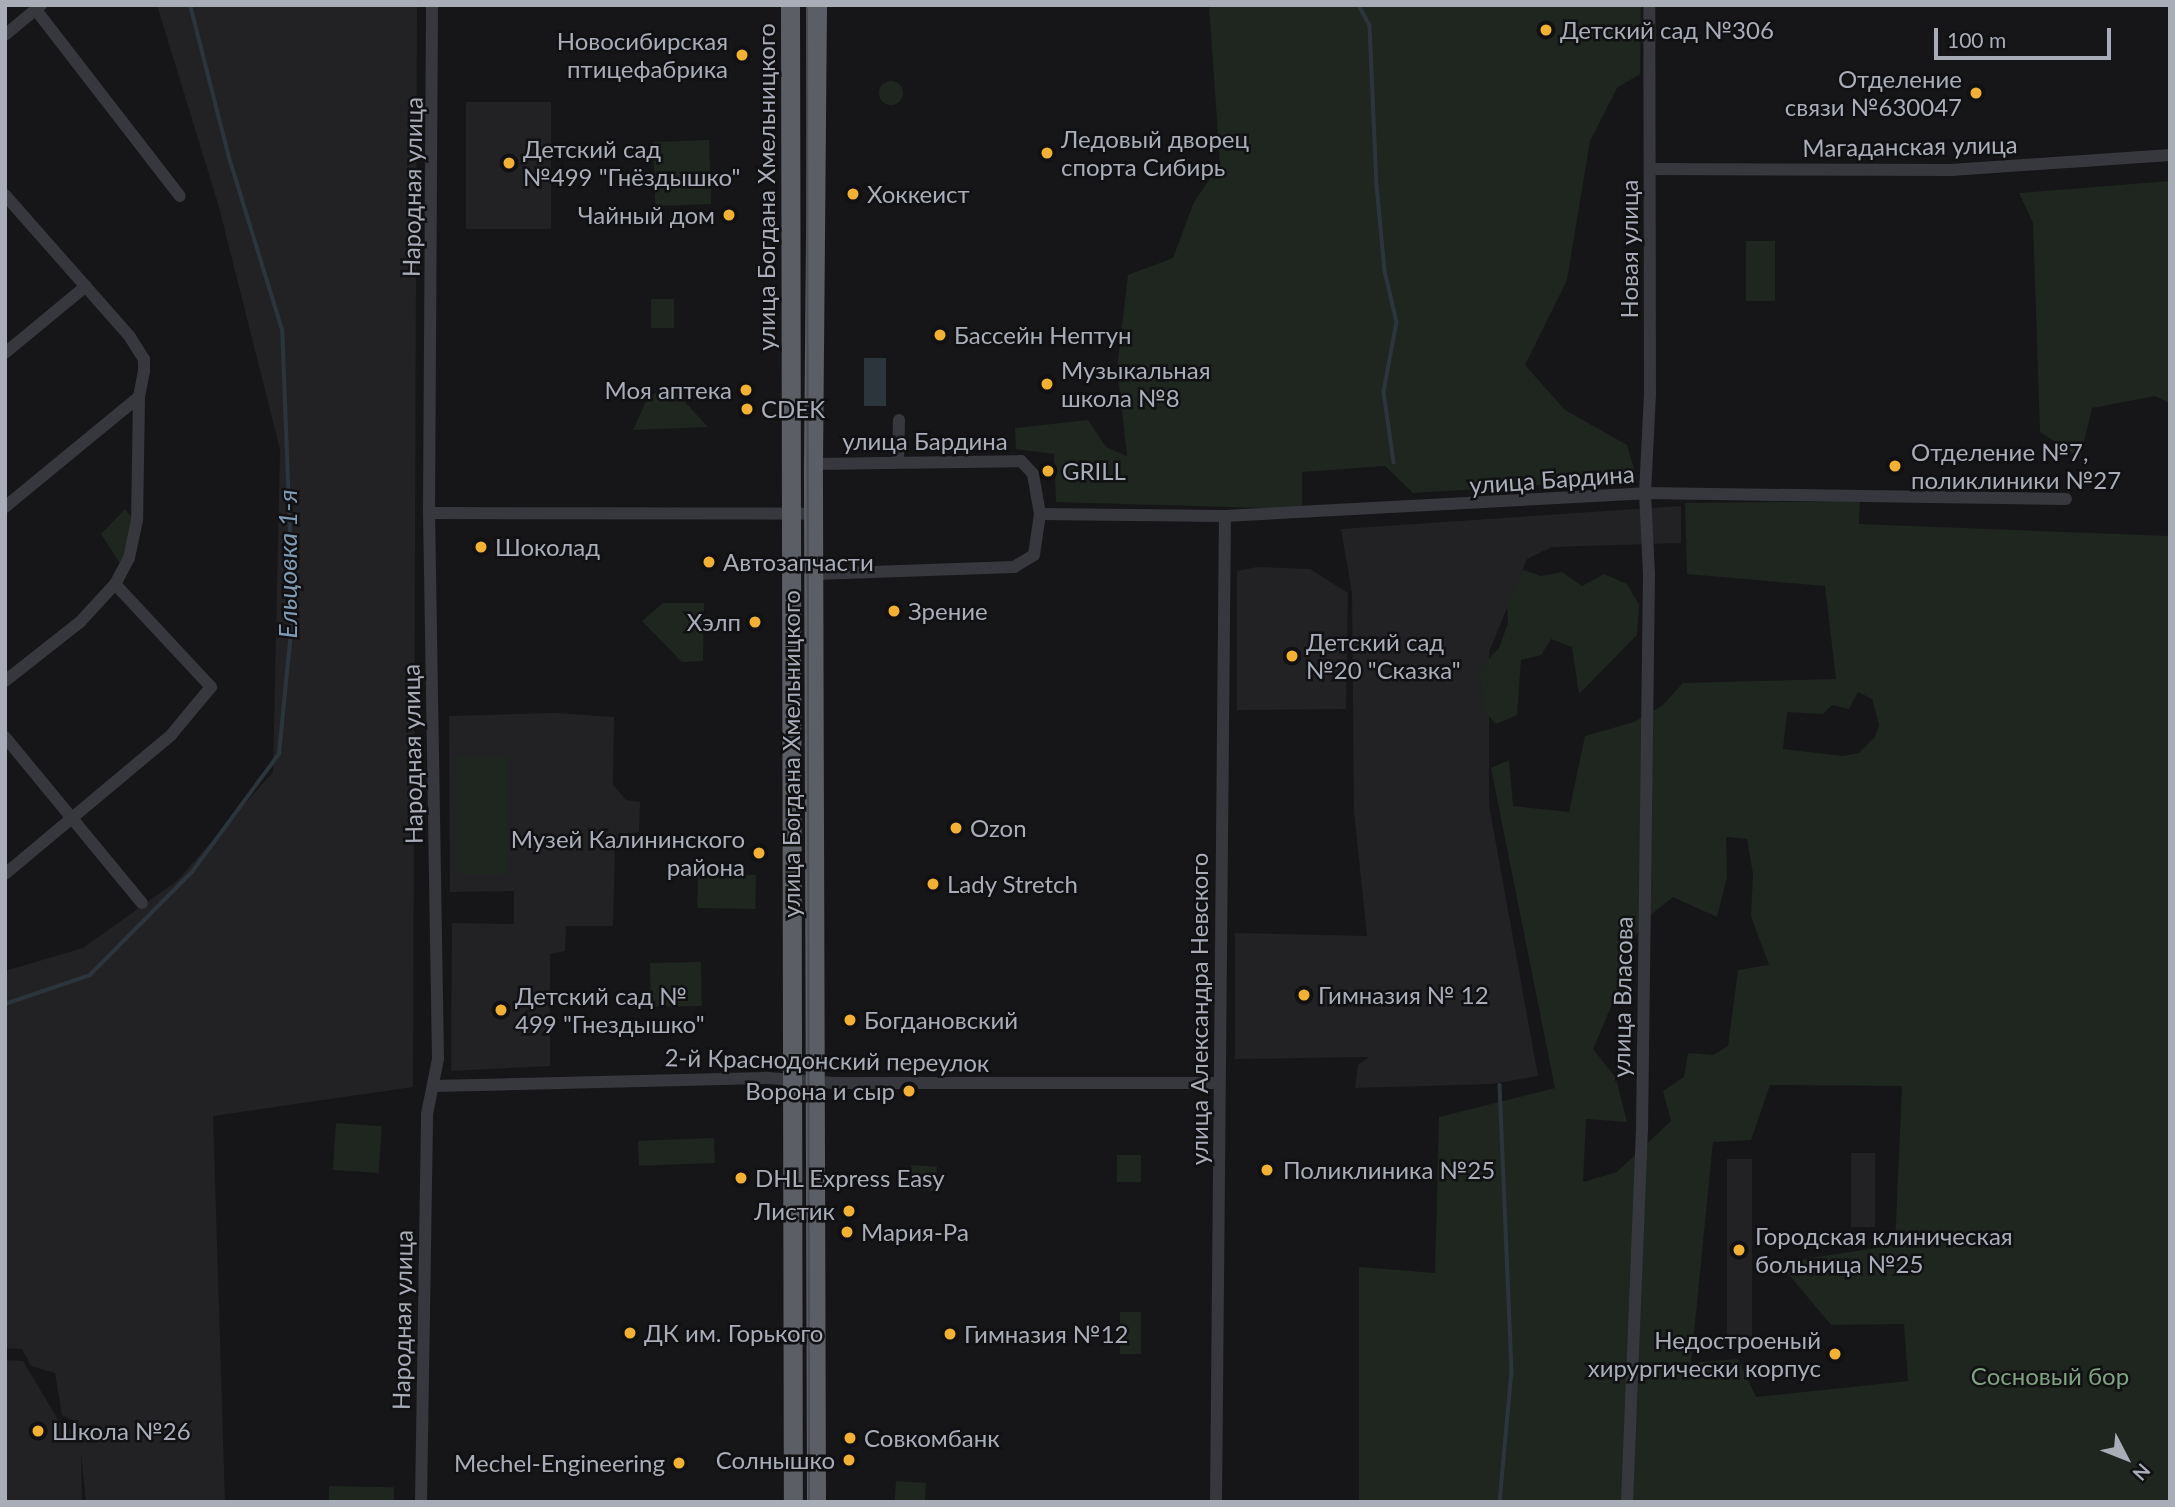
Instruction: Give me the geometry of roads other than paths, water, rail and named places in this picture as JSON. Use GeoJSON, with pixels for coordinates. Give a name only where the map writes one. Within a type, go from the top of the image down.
{"type":"FeatureCollection","features":[{"type":"Feature","properties":{"kind":"highway","name":"улица Богдана Хмельницкого"},"geometry":{"type":"LineString","coordinates":[[790,5],[790,1080],[793,1502]]}},
{"type":"Feature","properties":{"kind":"highway","name":"улица Богдана Хмельницкого"},"geometry":{"type":"LineString","coordinates":[[816,1502],[813,464],[817,5]]}},
{"type":"Feature","properties":{"kind":"street","name":"Народная улица"},"geometry":{"type":"LineString","coordinates":[[421,1502],[425,1144],[438,1059],[429,513],[432,5]]}},
{"type":"Feature","properties":{"kind":"street","name":"Новая улица"},"geometry":{"type":"LineString","coordinates":[[1646,493],[1651,169],[1649,5]]}},
{"type":"Feature","properties":{"kind":"street"},"geometry":{"type":"LineString","coordinates":[[5,35],[39,7],[180,196]]}},
{"type":"Feature","properties":{"kind":"street","name":"Магаданская улица"},"geometry":{"type":"LineString","coordinates":[[1651,169],[1951,170],[2170,155]]}},
{"type":"Feature","properties":{"kind":"street"},"geometry":{"type":"LineString","coordinates":[[5,196],[86,286],[144,359],[139,397],[137,520],[129,558],[115,584],[80,622],[5,681]]}},
{"type":"Feature","properties":{"kind":"street"},"geometry":{"type":"LineString","coordinates":[[5,353],[86,286]]}},
{"type":"Feature","properties":{"kind":"street"},"geometry":{"type":"LineString","coordinates":[[5,507],[139,397]]}},
{"type":"Feature","properties":{"kind":"street"},"geometry":{"type":"LineString","coordinates":[[898,461],[899,420]]}},
{"type":"Feature","properties":{"kind":"street","name":"улица Бардина"},"geometry":{"type":"LineString","coordinates":[[813,464],[1021,461],[1033,474],[1040,514],[1034,555],[1014,567],[815,573]]}},
{"type":"Feature","properties":{"kind":"street","name":"улица Бардина"},"geometry":{"type":"LineString","coordinates":[[1040,514],[1225,516],[1646,493],[2066,499]]}},
{"type":"Feature","properties":{"kind":"street","name":"улица Власова"},"geometry":{"type":"LineString","coordinates":[[1627,1502],[1642,1131],[1649,574],[1646,493]]}},
{"type":"Feature","properties":{"kind":"street"},"geometry":{"type":"LineString","coordinates":[[429,513],[813,514]]}},
{"type":"Feature","properties":{"kind":"street","name":"улица Александра Невского"},"geometry":{"type":"LineString","coordinates":[[1216,1502],[1225,516]]}},
{"type":"Feature","properties":{"kind":"street"},"geometry":{"type":"LineString","coordinates":[[5,874],[171,735],[211,687],[115,584]]}},
{"type":"Feature","properties":{"kind":"street"},"geometry":{"type":"LineString","coordinates":[[5,737],[142,903]]}},
{"type":"Feature","properties":{"kind":"street","name":"2-й Краснодонский переулок"},"geometry":{"type":"LineString","coordinates":[[434,1086],[790,1080],[816,1083],[1219,1083]]}},
{"type":"Feature","properties":{"kind":"waterway","name":"Ельцовка 1-я"},"geometry":{"type":"LineString","coordinates":[[5,1004],[90,975],[192,872],[279,754],[293,611],[282,330],[228,154],[190,5]]}},
{"type":"Feature","properties":{"kind":"waterway"},"geometry":{"type":"LineString","coordinates":[[1359,5],[1370,26],[1377,185],[1385,271],[1397,322],[1384,392],[1394,462]]}},
{"type":"Feature","properties":{"kind":"waterway"},"geometry":{"type":"LineString","coordinates":[[1500,1085],[1512,1371],[1500,1502]]}},
{"type":"Feature","properties":{"kind":"tram line"},"geometry":{"type":"LineString","coordinates":[[807,5],[809,1502]]}},
{"type":"Feature","properties":{"kind":"place","name":"Детский сад №306"},"geometry":{"type":"Point","coordinates":[1546,30]}},
{"type":"Feature","properties":{"kind":"place","name":"Новосибирская птицефабрика"},"geometry":{"type":"Point","coordinates":[742,55]}},
{"type":"Feature","properties":{"kind":"place","name":"Отделение связи №630047"},"geometry":{"type":"Point","coordinates":[1976,93]}},
{"type":"Feature","properties":{"kind":"place","name":"Ледовый дворец спорта Сибирь"},"geometry":{"type":"Point","coordinates":[1047,153]}},
{"type":"Feature","properties":{"kind":"place","name":"Детский сад №499 \"Гнёздышко\""},"geometry":{"type":"Point","coordinates":[509,163]}},
{"type":"Feature","properties":{"kind":"place","name":"Хоккеист"},"geometry":{"type":"Point","coordinates":[853,194]}},
{"type":"Feature","properties":{"kind":"place","name":"Чайный дом"},"geometry":{"type":"Point","coordinates":[729,215]}},
{"type":"Feature","properties":{"kind":"place","name":"Бассейн Нептун"},"geometry":{"type":"Point","coordinates":[940,335]}},
{"type":"Feature","properties":{"kind":"place","name":"Музыкальная школа №8"},"geometry":{"type":"Point","coordinates":[1047,384]}},
{"type":"Feature","properties":{"kind":"place","name":"Моя аптека"},"geometry":{"type":"Point","coordinates":[746,390]}},
{"type":"Feature","properties":{"kind":"place","name":"CDEK"},"geometry":{"type":"Point","coordinates":[747,409]}},
{"type":"Feature","properties":{"kind":"place","name":"Отделение №7, поликлиники №27"},"geometry":{"type":"Point","coordinates":[1895,466]}},
{"type":"Feature","properties":{"kind":"place","name":"GRILL"},"geometry":{"type":"Point","coordinates":[1048,471]}},
{"type":"Feature","properties":{"kind":"place","name":"Шоколад"},"geometry":{"type":"Point","coordinates":[481,547]}},
{"type":"Feature","properties":{"kind":"place","name":"Автозапчасти"},"geometry":{"type":"Point","coordinates":[709,562]}},
{"type":"Feature","properties":{"kind":"place","name":"Зрение"},"geometry":{"type":"Point","coordinates":[894,611]}},
{"type":"Feature","properties":{"kind":"place","name":"Хэлп"},"geometry":{"type":"Point","coordinates":[755,622]}},
{"type":"Feature","properties":{"kind":"place","name":"Детский сад №20 \"Сказка\""},"geometry":{"type":"Point","coordinates":[1292,656]}},
{"type":"Feature","properties":{"kind":"place","name":"Ozon"},"geometry":{"type":"Point","coordinates":[956,828]}},
{"type":"Feature","properties":{"kind":"place","name":"Музей Калининского района"},"geometry":{"type":"Point","coordinates":[759,853]}},
{"type":"Feature","properties":{"kind":"place","name":"Lady Stretch"},"geometry":{"type":"Point","coordinates":[933,884]}},
{"type":"Feature","properties":{"kind":"place","name":"Гимназия № 12"},"geometry":{"type":"Point","coordinates":[1304,995]}},
{"type":"Feature","properties":{"kind":"place","name":"Детский сад № 499 \"Гнездышко\""},"geometry":{"type":"Point","coordinates":[501,1010]}},
{"type":"Feature","properties":{"kind":"place","name":"Богдановский"},"geometry":{"type":"Point","coordinates":[850,1020]}},
{"type":"Feature","properties":{"kind":"place","name":"Ворона и сыр"},"geometry":{"type":"Point","coordinates":[909,1091]}},
{"type":"Feature","properties":{"kind":"place","name":"Поликлиника №25"},"geometry":{"type":"Point","coordinates":[1267,1170]}},
{"type":"Feature","properties":{"kind":"place","name":"DHL Express Easy"},"geometry":{"type":"Point","coordinates":[741,1178]}},
{"type":"Feature","properties":{"kind":"place","name":"Листик"},"geometry":{"type":"Point","coordinates":[849,1211]}},
{"type":"Feature","properties":{"kind":"place","name":"Мария-Ра"},"geometry":{"type":"Point","coordinates":[847,1232]}},
{"type":"Feature","properties":{"kind":"place","name":"Городская клиническая больница №25"},"geometry":{"type":"Point","coordinates":[1739,1250]}},
{"type":"Feature","properties":{"kind":"place","name":"ДК им. Горького"},"geometry":{"type":"Point","coordinates":[630,1333]}},
{"type":"Feature","properties":{"kind":"place","name":"Гимназия №12"},"geometry":{"type":"Point","coordinates":[950,1334]}},
{"type":"Feature","properties":{"kind":"place","name":"Недостроеный хирургически корпус"},"geometry":{"type":"Point","coordinates":[1835,1354]}},
{"type":"Feature","properties":{"kind":"place","name":"Школа №26"},"geometry":{"type":"Point","coordinates":[38,1431]}},
{"type":"Feature","properties":{"kind":"place","name":"Совкомбанк"},"geometry":{"type":"Point","coordinates":[850,1438]}},
{"type":"Feature","properties":{"kind":"place","name":"Солнышко"},"geometry":{"type":"Point","coordinates":[849,1460]}},
{"type":"Feature","properties":{"kind":"place","name":"Mechel-Engineering"},"geometry":{"type":"Point","coordinates":[679,1463]}},
{"type":"Feature","properties":{"kind":"park label","name":"Сосновый бор"},"geometry":{"type":"Point","coordinates":[2050,1376]}}]}
